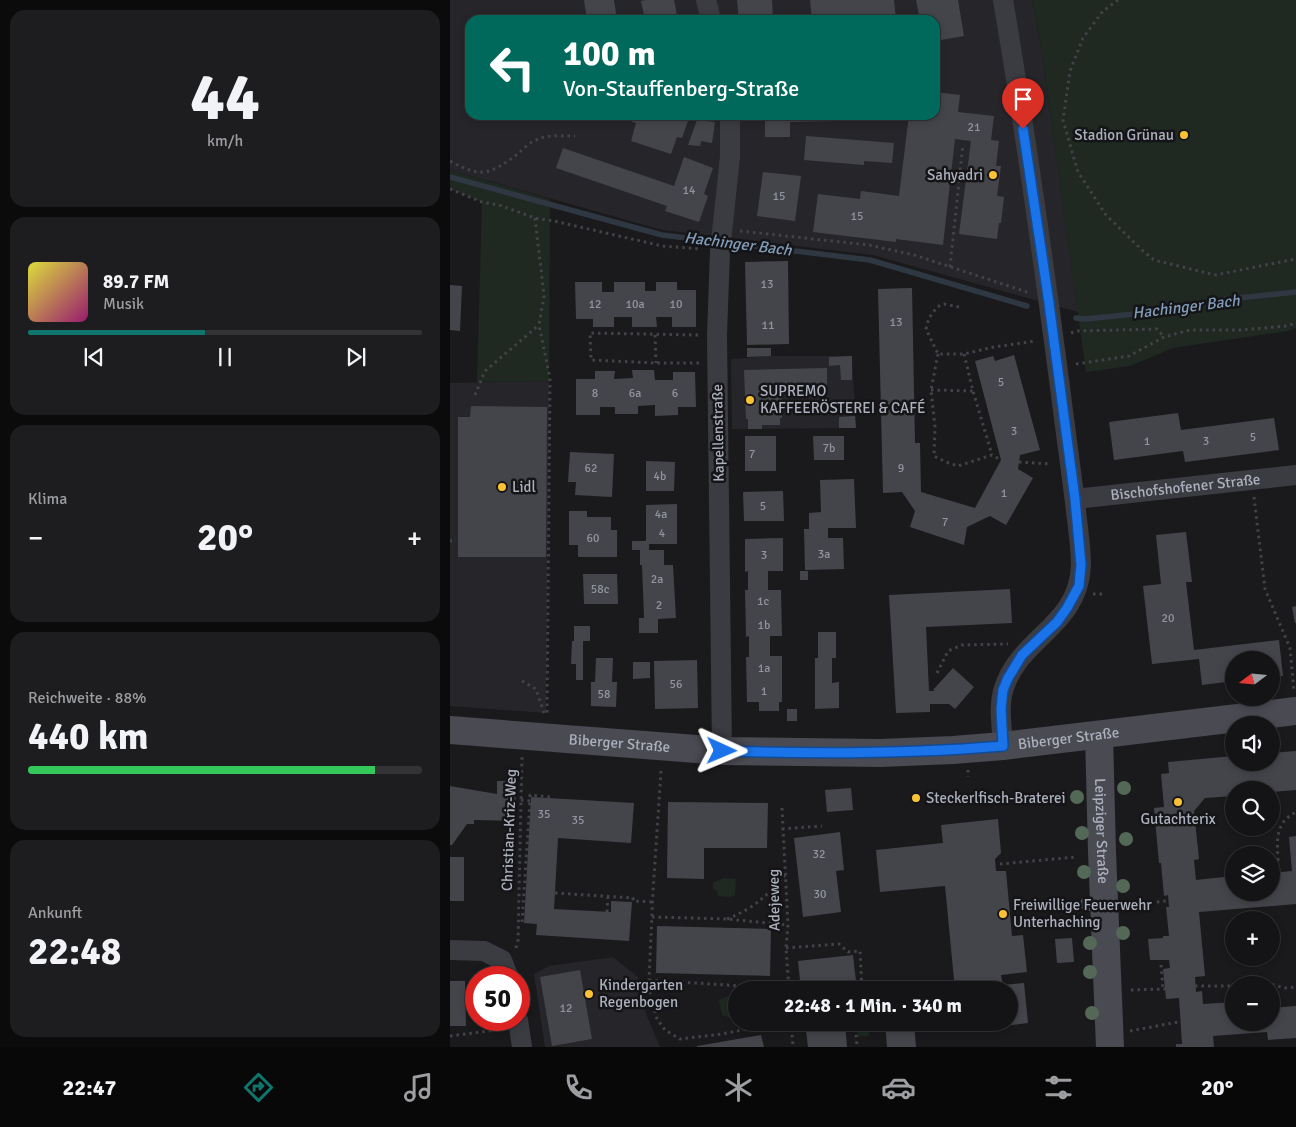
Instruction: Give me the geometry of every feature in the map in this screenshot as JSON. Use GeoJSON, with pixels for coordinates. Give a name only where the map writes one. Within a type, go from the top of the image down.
{"type":"FeatureCollection","features":[{"type":"Feature","properties":{"kind":"main road","name":"Biberger Straße"},"geometry":{"type":"LineString","coordinates":[[450,730],[722,751],[880,753],[1003,746],[1296,711]]}},
{"type":"Feature","properties":{"kind":"main road","name":"Leipziger Straße"},"geometry":{"type":"LineString","coordinates":[[1100,735],[1102,861],[1119,1039]]}},
{"type":"Feature","properties":{"kind":"street"},"geometry":{"type":"LineString","coordinates":[[706,0],[710,15]]}},
{"type":"Feature","properties":{"kind":"street"},"geometry":{"type":"LineString","coordinates":[[1003,746],[1001,709],[1003,690],[1014,666],[1022,655],[1057,622],[1075,594],[1079,586],[1081,565],[1075,499],[1054,338],[1004,0]]}},
{"type":"Feature","properties":{"kind":"street","name":"Kapellenstraße"},"geometry":{"type":"LineString","coordinates":[[722,751],[716,334],[721,240],[730,161],[730,120]]}},
{"type":"Feature","properties":{"kind":"street","name":"Bischofshofener Straße"},"geometry":{"type":"LineString","coordinates":[[1075,499],[1296,475]]}},
{"type":"Feature","properties":{"kind":"street"},"geometry":{"type":"LineString","coordinates":[[450,950],[484,951],[502,960],[504,966]]}},
{"type":"Feature","properties":{"kind":"street"},"geometry":{"type":"LineString","coordinates":[[520,1031],[522,1047]]}},
{"type":"Feature","properties":{"kind":"path"},"geometry":{"type":"LineString","coordinates":[[1118,0],[1103,11],[1083,38],[1070,71],[1063,120],[1078,172],[1106,214],[1154,260],[1215,275],[1296,258]]}},
{"type":"Feature","properties":{"kind":"path"},"geometry":{"type":"LineString","coordinates":[[450,160],[463,168],[480,173],[497,169],[534,141],[550,135],[575,136]]}},
{"type":"Feature","properties":{"kind":"path"},"geometry":{"type":"LineString","coordinates":[[950,267],[962,144]]}},
{"type":"Feature","properties":{"kind":"path"},"geometry":{"type":"LineString","coordinates":[[450,189],[482,202],[535,218],[554,220],[662,246],[721,240],[868,245],[914,255],[1023,292],[1048,296]]}},
{"type":"Feature","properties":{"kind":"path"},"geometry":{"type":"LineString","coordinates":[[522,681],[536,689],[547,722],[550,378],[539,325],[544,296],[535,218]]}},
{"type":"Feature","properties":{"kind":"path"},"geometry":{"type":"LineString","coordinates":[[959,307],[944,304],[937,307],[929,318],[926,329],[938,354],[931,390],[935,427],[934,456],[958,466],[992,455]]}},
{"type":"Feature","properties":{"kind":"path"},"geometry":{"type":"LineString","coordinates":[[1057,366],[1129,356],[1164,337],[1190,330],[1240,330],[1287,326],[1296,323]]}},
{"type":"Feature","properties":{"kind":"path"},"geometry":{"type":"LineString","coordinates":[[475,395],[485,371],[539,325]]}},
{"type":"Feature","properties":{"kind":"path"},"geometry":{"type":"LineString","coordinates":[[938,354],[964,354],[994,347],[1054,338],[1078,331],[1157,329],[1164,337]]}},
{"type":"Feature","properties":{"kind":"path"},"geometry":{"type":"LineString","coordinates":[[697,363],[591,360],[590,333],[716,334]]}},
{"type":"Feature","properties":{"kind":"path"},"geometry":{"type":"LineString","coordinates":[[655,335],[656,363]]}},
{"type":"Feature","properties":{"kind":"path"},"geometry":{"type":"LineString","coordinates":[[964,354],[992,455],[1001,460]]}},
{"type":"Feature","properties":{"kind":"path"},"geometry":{"type":"LineString","coordinates":[[931,390],[973,391]]}},
{"type":"Feature","properties":{"kind":"path"},"geometry":{"type":"LineString","coordinates":[[1019,462],[1052,464]]}},
{"type":"Feature","properties":{"kind":"path"},"geometry":{"type":"LineString","coordinates":[[1252,480],[1266,589],[1290,648],[1293,676]]}},
{"type":"Feature","properties":{"kind":"path"},"geometry":{"type":"LineString","coordinates":[[937,673],[948,651],[962,645],[1006,643],[1022,655]]}},
{"type":"Feature","properties":{"kind":"path","name":"Christian-Kriz-Weg"},"geometry":{"type":"LineString","coordinates":[[520,923],[522,736]]}},
{"type":"Feature","properties":{"kind":"path"},"geometry":{"type":"LineString","coordinates":[[661,771],[650,980],[650,994],[657,1019],[665,1030],[680,1039],[734,1031]]}},
{"type":"Feature","properties":{"kind":"path"},"geometry":{"type":"LineString","coordinates":[[521,912],[525,892],[530,795],[551,797]]}},
{"type":"Feature","properties":{"kind":"path"},"geometry":{"type":"LineString","coordinates":[[521,800],[530,801]]}},
{"type":"Feature","properties":{"kind":"path","name":"Adejeweg"},"geometry":{"type":"LineString","coordinates":[[782,808],[788,925],[786,948],[788,981]]}},
{"type":"Feature","properties":{"kind":"path"},"geometry":{"type":"LineString","coordinates":[[1277,846],[1281,825],[1287,817],[1296,812]]}},
{"type":"Feature","properties":{"kind":"path"},"geometry":{"type":"LineString","coordinates":[[782,829],[822,826]]}},
{"type":"Feature","properties":{"kind":"path"},"geometry":{"type":"LineString","coordinates":[[1000,864],[1076,857]]}},
{"type":"Feature","properties":{"kind":"path"},"geometry":{"type":"LineString","coordinates":[[727,919],[747,911],[769,894],[785,875]]}},
{"type":"Feature","properties":{"kind":"path"},"geometry":{"type":"LineString","coordinates":[[555,894],[633,898],[633,901],[653,902]]}},
{"type":"Feature","properties":{"kind":"path"},"geometry":{"type":"LineString","coordinates":[[607,912],[608,896]]}},
{"type":"Feature","properties":{"kind":"path"},"geometry":{"type":"LineString","coordinates":[[1131,905],[1166,901]]}},
{"type":"Feature","properties":{"kind":"path"},"geometry":{"type":"LineString","coordinates":[[652,917],[727,919],[788,925]]}},
{"type":"Feature","properties":{"kind":"path"},"geometry":{"type":"LineString","coordinates":[[786,948],[839,944],[848,952],[860,951],[862,981]]}},
{"type":"Feature","properties":{"kind":"path"},"geometry":{"type":"LineString","coordinates":[[1128,989],[1164,989],[1161,965]]}},
{"type":"Feature","properties":{"kind":"path"},"geometry":{"type":"LineString","coordinates":[[650,980],[728,985]]}},
{"type":"Feature","properties":{"kind":"path"},"geometry":{"type":"LineString","coordinates":[[1196,986],[1225,986]]}},
{"type":"Feature","properties":{"kind":"path"},"geometry":{"type":"LineString","coordinates":[[1280,987],[1296,987]]}},
{"type":"Feature","properties":{"kind":"path"},"geometry":{"type":"LineString","coordinates":[[1119,1039],[1178,1022]]}},
{"type":"Feature","properties":{"kind":"path"},"geometry":{"type":"LineString","coordinates":[[450,1036],[488,1031]]}},
{"type":"Feature","properties":{"kind":"path"},"geometry":{"type":"LineString","coordinates":[[792,1031],[793,1047]]}},
{"type":"Feature","properties":{"kind":"path"},"geometry":{"type":"LineString","coordinates":[[856,1031],[857,1047]]}},
{"type":"Feature","properties":{"kind":"shaded area"},"geometry":{"type":"Polygon","coordinates":[[[450,0],[1032,0],[1040,42],[1078,312],[873,255],[662,230],[450,170],[450,0]]]}},
{"type":"Feature","properties":{"kind":"shaded area","name":"Stadion Grünau"},"geometry":{"type":"Polygon","coordinates":[[[1032,0],[1296,0],[1296,328],[1288,331],[1173,348],[1130,366],[1086,372],[1040,42],[1032,0]]]}},
{"type":"Feature","properties":{"kind":"shaded area"},"geometry":{"type":"Polygon","coordinates":[[[450,170],[550,199],[549,381],[477,382],[482,202],[450,189],[450,170]]]}},
{"type":"Feature","properties":{"kind":"shaded area"},"geometry":{"type":"Polygon","coordinates":[[[771,356],[852,356],[856,428],[732,429],[731,359],[771,356]]]}},
{"type":"Feature","properties":{"kind":"shaded area"},"geometry":{"type":"Polygon","coordinates":[[[549,381],[546,713],[450,706],[450,383],[549,381]]]}},
{"type":"Feature","properties":{"kind":"shaded area"},"geometry":{"type":"Polygon","coordinates":[[[723,878],[736,879],[735,895],[730,897],[718,896],[717,891],[713,889],[713,883],[723,878]]]}},
{"type":"Feature","properties":{"kind":"shaded area","name":"Kindergarten Regenbogen"},"geometry":{"type":"Polygon","coordinates":[[[613,957],[638,977],[645,1011],[660,1047],[545,1047],[534,974],[549,966],[613,957]]]}},
{"type":"Feature","properties":{"kind":"shaded area"},"geometry":{"type":"Polygon","coordinates":[[[728,996],[728,1017],[722,1015],[719,1000],[728,996]]]}},
{"type":"Feature","properties":{"kind":"shaded area"},"geometry":{"type":"Polygon","coordinates":[[[858,1031],[869,1031],[869,1036],[858,1037],[858,1031]]]}},
{"type":"Feature","properties":{"kind":"building"},"geometry":{"type":"Polygon","coordinates":[[[584,0],[614,0],[616,15],[586,15],[584,0]]]}},
{"type":"Feature","properties":{"kind":"building"},"geometry":{"type":"Polygon","coordinates":[[[674,0],[677,15],[644,15],[641,1],[674,0]]]}},
{"type":"Feature","properties":{"kind":"building"},"geometry":{"type":"Polygon","coordinates":[[[737,0],[772,0],[773,15],[738,15],[737,0]]]}},
{"type":"Feature","properties":{"kind":"building"},"geometry":{"type":"Polygon","coordinates":[[[810,0],[894,0],[896,15],[812,15],[810,0]]]}},
{"type":"Feature","properties":{"kind":"building"},"geometry":{"type":"Polygon","coordinates":[[[916,0],[958,0],[964,36],[940,40],[940,15],[919,15],[916,0]]]}},
{"type":"Feature","properties":{"kind":"building"},"geometry":{"type":"Polygon","coordinates":[[[940,93],[960,95],[958,112],[994,116],[991,140],[999,141],[996,166],[1001,166],[997,196],[1004,197],[997,239],[959,234],[971,141],[955,139],[943,245],[896,239],[896,242],[813,232],[818,194],[860,199],[861,191],[899,196],[908,120],[940,120],[940,93]]]}},
{"type":"Feature","properties":{"kind":"building"},"geometry":{"type":"Polygon","coordinates":[[[633,120],[688,121],[682,138],[677,137],[671,154],[631,141],[636,123],[632,122],[633,120]]]}},
{"type":"Feature","properties":{"kind":"building"},"geometry":{"type":"Polygon","coordinates":[[[697,120],[715,122],[712,143],[701,141],[700,146],[688,145],[697,120]]]}},
{"type":"Feature","properties":{"kind":"building"},"geometry":{"type":"Polygon","coordinates":[[[765,120],[837,120],[790,122],[790,137],[765,137],[765,120]]]}},
{"type":"Feature","properties":{"kind":"building"},"geometry":{"type":"Polygon","coordinates":[[[806,136],[894,143],[892,163],[864,161],[864,165],[804,160],[806,136]]]}},
{"type":"Feature","properties":{"kind":"building"},"geometry":{"type":"Polygon","coordinates":[[[563,148],[674,186],[684,157],[713,168],[704,194],[708,196],[699,222],[665,211],[667,206],[556,168],[563,148]]]}},
{"type":"Feature","properties":{"kind":"building"},"geometry":{"type":"Polygon","coordinates":[[[763,172],[801,176],[795,221],[757,216],[763,172]]]}},
{"type":"Feature","properties":{"kind":"building"},"geometry":{"type":"Polygon","coordinates":[[[788,261],[789,344],[747,345],[745,262],[788,261]]]}},
{"type":"Feature","properties":{"kind":"building"},"geometry":{"type":"Polygon","coordinates":[[[575,282],[602,282],[602,292],[614,292],[614,282],[645,282],[645,291],[656,291],[656,282],[677,282],[677,290],[696,290],[696,327],[672,327],[672,317],[656,317],[657,327],[632,327],[632,317],[614,317],[614,327],[593,327],[593,319],[576,319],[575,282]]]}},
{"type":"Feature","properties":{"kind":"building"},"geometry":{"type":"Polygon","coordinates":[[[450,285],[462,286],[460,331],[450,330],[450,285]]]}},
{"type":"Feature","properties":{"kind":"building"},"geometry":{"type":"Polygon","coordinates":[[[912,288],[915,443],[920,443],[921,492],[975,508],[1001,460],[975,361],[993,356],[995,361],[1014,355],[1040,450],[1020,455],[1018,469],[1033,478],[1006,525],[990,516],[967,527],[964,545],[910,527],[915,511],[902,492],[883,493],[878,289],[912,288]]]}},
{"type":"Feature","properties":{"kind":"building"},"geometry":{"type":"Polygon","coordinates":[[[747,348],[771,348],[771,356],[747,357],[747,348]]]}},
{"type":"Feature","properties":{"kind":"building"},"geometry":{"type":"Polygon","coordinates":[[[852,356],[852,380],[841,380],[840,365],[829,366],[829,357],[852,356]]]}},
{"type":"Feature","properties":{"kind":"building"},"geometry":{"type":"Polygon","coordinates":[[[827,368],[827,392],[782,393],[782,418],[780,418],[780,425],[762,425],[762,429],[748,429],[744,370],[827,368]]]}},
{"type":"Feature","properties":{"kind":"building"},"geometry":{"type":"Polygon","coordinates":[[[632,370],[654,370],[655,380],[673,380],[673,372],[695,372],[696,407],[678,407],[678,415],[655,416],[655,405],[638,406],[638,414],[615,414],[615,407],[600,407],[600,415],[576,415],[576,379],[595,379],[595,371],[615,371],[614,379],[633,378],[632,370]]]}},
{"type":"Feature","properties":{"kind":"building","name":"Lidl"},"geometry":{"type":"Polygon","coordinates":[[[471,406],[547,407],[546,557],[458,557],[458,417],[470,417],[471,406]]]}},
{"type":"Feature","properties":{"kind":"building"},"geometry":{"type":"Polygon","coordinates":[[[1178,413],[1181,430],[1274,418],[1279,450],[1185,462],[1183,451],[1114,460],[1109,422],[1178,413]]]}},
{"type":"Feature","properties":{"kind":"building"},"geometry":{"type":"Polygon","coordinates":[[[855,416],[856,428],[839,428],[839,417],[855,416]]]}},
{"type":"Feature","properties":{"kind":"building"},"geometry":{"type":"Polygon","coordinates":[[[745,436],[776,436],[776,471],[745,471],[745,436]]]}},
{"type":"Feature","properties":{"kind":"building"},"geometry":{"type":"Polygon","coordinates":[[[813,436],[844,436],[844,460],[814,460],[813,436]]]}},
{"type":"Feature","properties":{"kind":"building"},"geometry":{"type":"Polygon","coordinates":[[[570,452],[614,454],[612,497],[575,495],[576,482],[568,482],[570,452]]]}},
{"type":"Feature","properties":{"kind":"building"},"geometry":{"type":"Polygon","coordinates":[[[646,461],[675,462],[674,491],[646,491],[646,461]]]}},
{"type":"Feature","properties":{"kind":"building"},"geometry":{"type":"Polygon","coordinates":[[[854,479],[856,528],[828,528],[828,538],[843,538],[844,569],[805,570],[804,529],[809,529],[809,513],[821,512],[820,480],[854,479]]]}},
{"type":"Feature","properties":{"kind":"building"},"geometry":{"type":"Polygon","coordinates":[[[783,491],[784,521],[744,521],[743,492],[783,491]]]}},
{"type":"Feature","properties":{"kind":"building"},"geometry":{"type":"Polygon","coordinates":[[[677,504],[677,544],[649,544],[649,550],[664,550],[664,565],[673,565],[676,618],[658,619],[658,633],[639,633],[639,618],[644,618],[642,565],[640,565],[640,550],[632,550],[632,541],[646,541],[646,505],[677,504]]]}},
{"type":"Feature","properties":{"kind":"building"},"geometry":{"type":"Polygon","coordinates":[[[569,511],[587,511],[587,517],[611,517],[611,530],[617,530],[617,557],[578,557],[578,545],[569,545],[569,511]]]}},
{"type":"Feature","properties":{"kind":"building"},"geometry":{"type":"Polygon","coordinates":[[[1186,532],[1192,582],[1186,582],[1194,650],[1279,640],[1283,676],[1280,676],[1280,651],[1225,651],[1225,682],[1202,685],[1199,659],[1152,664],[1143,586],[1161,584],[1156,535],[1186,532]]]}},
{"type":"Feature","properties":{"kind":"building"},"geometry":{"type":"Polygon","coordinates":[[[783,538],[783,571],[768,571],[768,590],[781,590],[782,636],[770,636],[770,656],[782,656],[782,702],[779,702],[779,711],[759,711],[759,702],[747,702],[746,657],[749,657],[749,636],[746,637],[745,590],[748,590],[748,571],[745,572],[745,539],[783,538]]]}},
{"type":"Feature","properties":{"kind":"building"},"geometry":{"type":"Polygon","coordinates":[[[800,571],[808,571],[808,580],[800,580],[800,571]]]}},
{"type":"Feature","properties":{"kind":"building"},"geometry":{"type":"Polygon","coordinates":[[[583,574],[617,574],[618,604],[584,604],[583,574]]]}},
{"type":"Feature","properties":{"kind":"building"},"geometry":{"type":"Polygon","coordinates":[[[1010,589],[1012,623],[926,627],[929,691],[935,691],[933,690],[953,668],[974,687],[955,709],[949,704],[930,704],[930,712],[896,713],[889,595],[1010,589]]]}},
{"type":"Feature","properties":{"kind":"building"},"geometry":{"type":"Polygon","coordinates":[[[1296,606],[1296,623],[1295,623],[1292,607],[1296,606]]]}},
{"type":"Feature","properties":{"kind":"building"},"geometry":{"type":"Polygon","coordinates":[[[574,626],[590,626],[590,641],[583,641],[583,680],[576,680],[576,664],[571,664],[574,626]]]}},
{"type":"Feature","properties":{"kind":"building"},"geometry":{"type":"Polygon","coordinates":[[[818,632],[836,632],[836,658],[832,658],[832,683],[839,682],[839,708],[815,709],[815,658],[818,658],[818,632]]]}},
{"type":"Feature","properties":{"kind":"building"},"geometry":{"type":"Polygon","coordinates":[[[596,658],[613,658],[612,682],[617,682],[616,707],[591,706],[591,682],[595,682],[596,658]]]}},
{"type":"Feature","properties":{"kind":"building"},"geometry":{"type":"Polygon","coordinates":[[[697,660],[698,708],[655,709],[654,661],[697,660]]]}},
{"type":"Feature","properties":{"kind":"building"},"geometry":{"type":"Polygon","coordinates":[[[633,662],[650,662],[650,678],[633,679],[633,662]]]}},
{"type":"Feature","properties":{"kind":"building"},"geometry":{"type":"Polygon","coordinates":[[[787,709],[797,709],[797,721],[787,721],[787,709]]]}},
{"type":"Feature","properties":{"kind":"building"},"geometry":{"type":"Polygon","coordinates":[[[1296,751],[1296,790],[1280,791],[1280,781],[1225,781],[1225,797],[1205,798],[1194,811],[1199,859],[1194,860],[1196,880],[1225,877],[1225,901],[1280,901],[1280,872],[1292,871],[1289,837],[1296,836],[1296,904],[1199,912],[1205,976],[1195,977],[1196,992],[1202,991],[1203,1004],[1225,1003],[1225,1031],[1280,1031],[1280,1007],[1296,1006],[1296,1038],[1268,1040],[1267,1032],[1213,1036],[1214,1047],[1176,1047],[1176,1044],[1182,1044],[1179,998],[1166,999],[1163,969],[1170,968],[1169,960],[1150,960],[1148,939],[1169,936],[1166,907],[1169,907],[1168,895],[1164,896],[1154,808],[1164,807],[1161,774],[1169,773],[1168,762],[1225,757],[1225,771],[1280,771],[1280,752],[1296,751]]]}},
{"type":"Feature","properties":{"kind":"building"},"geometry":{"type":"Polygon","coordinates":[[[497,781],[515,781],[516,821],[474,820],[474,824],[467,824],[452,845],[450,845],[450,786],[497,794],[497,781]]]}},
{"type":"Feature","properties":{"kind":"building"},"geometry":{"type":"Polygon","coordinates":[[[851,788],[853,810],[827,812],[825,790],[851,788]]]}},
{"type":"Feature","properties":{"kind":"building"},"geometry":{"type":"Polygon","coordinates":[[[531,797],[634,803],[631,843],[558,838],[554,909],[611,912],[611,901],[632,902],[629,941],[536,935],[537,924],[524,923],[531,797]]]}},
{"type":"Feature","properties":{"kind":"building"},"geometry":{"type":"Polygon","coordinates":[[[668,802],[768,803],[767,848],[704,848],[704,879],[667,878],[668,802]]]}},
{"type":"Feature","properties":{"kind":"building"},"geometry":{"type":"Polygon","coordinates":[[[998,819],[1001,853],[995,859],[996,871],[1006,871],[1012,936],[1023,935],[1027,972],[1001,975],[1002,981],[954,981],[945,886],[880,892],[876,850],[943,843],[941,825],[998,819]]]}},
{"type":"Feature","properties":{"kind":"building"},"geometry":{"type":"Polygon","coordinates":[[[840,832],[844,870],[836,871],[841,912],[803,917],[794,838],[840,832]]]}},
{"type":"Feature","properties":{"kind":"building"},"geometry":{"type":"Polygon","coordinates":[[[450,857],[464,857],[464,901],[450,901],[450,857]]]}},
{"type":"Feature","properties":{"kind":"building"},"geometry":{"type":"Polygon","coordinates":[[[657,926],[771,929],[770,976],[656,973],[657,926]]]}},
{"type":"Feature","properties":{"kind":"building"},"geometry":{"type":"Polygon","coordinates":[[[1072,938],[1074,962],[1057,963],[1055,939],[1072,938]]]}},
{"type":"Feature","properties":{"kind":"building"},"geometry":{"type":"Polygon","coordinates":[[[853,955],[856,981],[800,981],[798,961],[853,955]]]}},
{"type":"Feature","properties":{"kind":"building"},"geometry":{"type":"Polygon","coordinates":[[[580,970],[592,1039],[552,1046],[540,977],[580,970]]]}},
{"type":"Feature","properties":{"kind":"building"},"geometry":{"type":"Polygon","coordinates":[[[450,981],[465,981],[465,1026],[450,1026],[450,981]]]}},
{"type":"Feature","properties":{"kind":"building"},"geometry":{"type":"Polygon","coordinates":[[[1024,983],[1028,1023],[1018,1024],[1018,984],[1024,983]]]}},
{"type":"Feature","properties":{"kind":"building"},"geometry":{"type":"Polygon","coordinates":[[[806,1031],[846,1031],[847,1047],[808,1047],[806,1031]]]}},
{"type":"Feature","properties":{"kind":"building"},"geometry":{"type":"Polygon","coordinates":[[[886,1031],[915,1031],[916,1047],[887,1047],[886,1031]]]}},
{"type":"Feature","properties":{"kind":"building"},"geometry":{"type":"Polygon","coordinates":[[[761,1035],[764,1047],[697,1047],[697,1046],[761,1035]]]}},
{"type":"Feature","properties":{"kind":"waterway","name":"Hachinger Bach"},"geometry":{"type":"LineString","coordinates":[[450,177],[662,235],[870,260],[1027,306]]}},
{"type":"Feature","properties":{"kind":"waterway","name":"Hachinger Bach"},"geometry":{"type":"LineString","coordinates":[[1076,318],[1085,319],[1154,312],[1228,299],[1296,292]]}},
{"type":"Feature","properties":{"kind":"place","name":"Stadion Grünau"},"geometry":{"type":"Point","coordinates":[1184,135]}},
{"type":"Feature","properties":{"kind":"place","name":"Sahyadri"},"geometry":{"type":"Point","coordinates":[993,175]}},
{"type":"Feature","properties":{"kind":"place","name":"SUPREMO KAFFEERÖSTEREI & CAFÉ"},"geometry":{"type":"Point","coordinates":[750,400]}},
{"type":"Feature","properties":{"kind":"place","name":"Lidl"},"geometry":{"type":"Point","coordinates":[502,487]}},
{"type":"Feature","properties":{"kind":"place","name":"Steckerlfisch-Braterei"},"geometry":{"type":"Point","coordinates":[916,798]}},
{"type":"Feature","properties":{"kind":"place","name":"Gutachterix"},"geometry":{"type":"Point","coordinates":[1178,802]}},
{"type":"Feature","properties":{"kind":"place","name":"Freiwillige Feuerwehr Unterhaching"},"geometry":{"type":"Point","coordinates":[1003,914]}},
{"type":"Feature","properties":{"kind":"place","name":"Kindergarten Regenbogen"},"geometry":{"type":"Point","coordinates":[589,994]}},
{"type":"Feature","properties":{"kind":"route"},"geometry":{"type":"LineString","coordinates":[[722,751],[880,753],[1003,746],[1001,709],[1003,690],[1008,678],[1022,655],[1048,632],[1067,608],[1079,586],[1081,565],[1075,499],[1048,296],[1023,129]]}}]}
